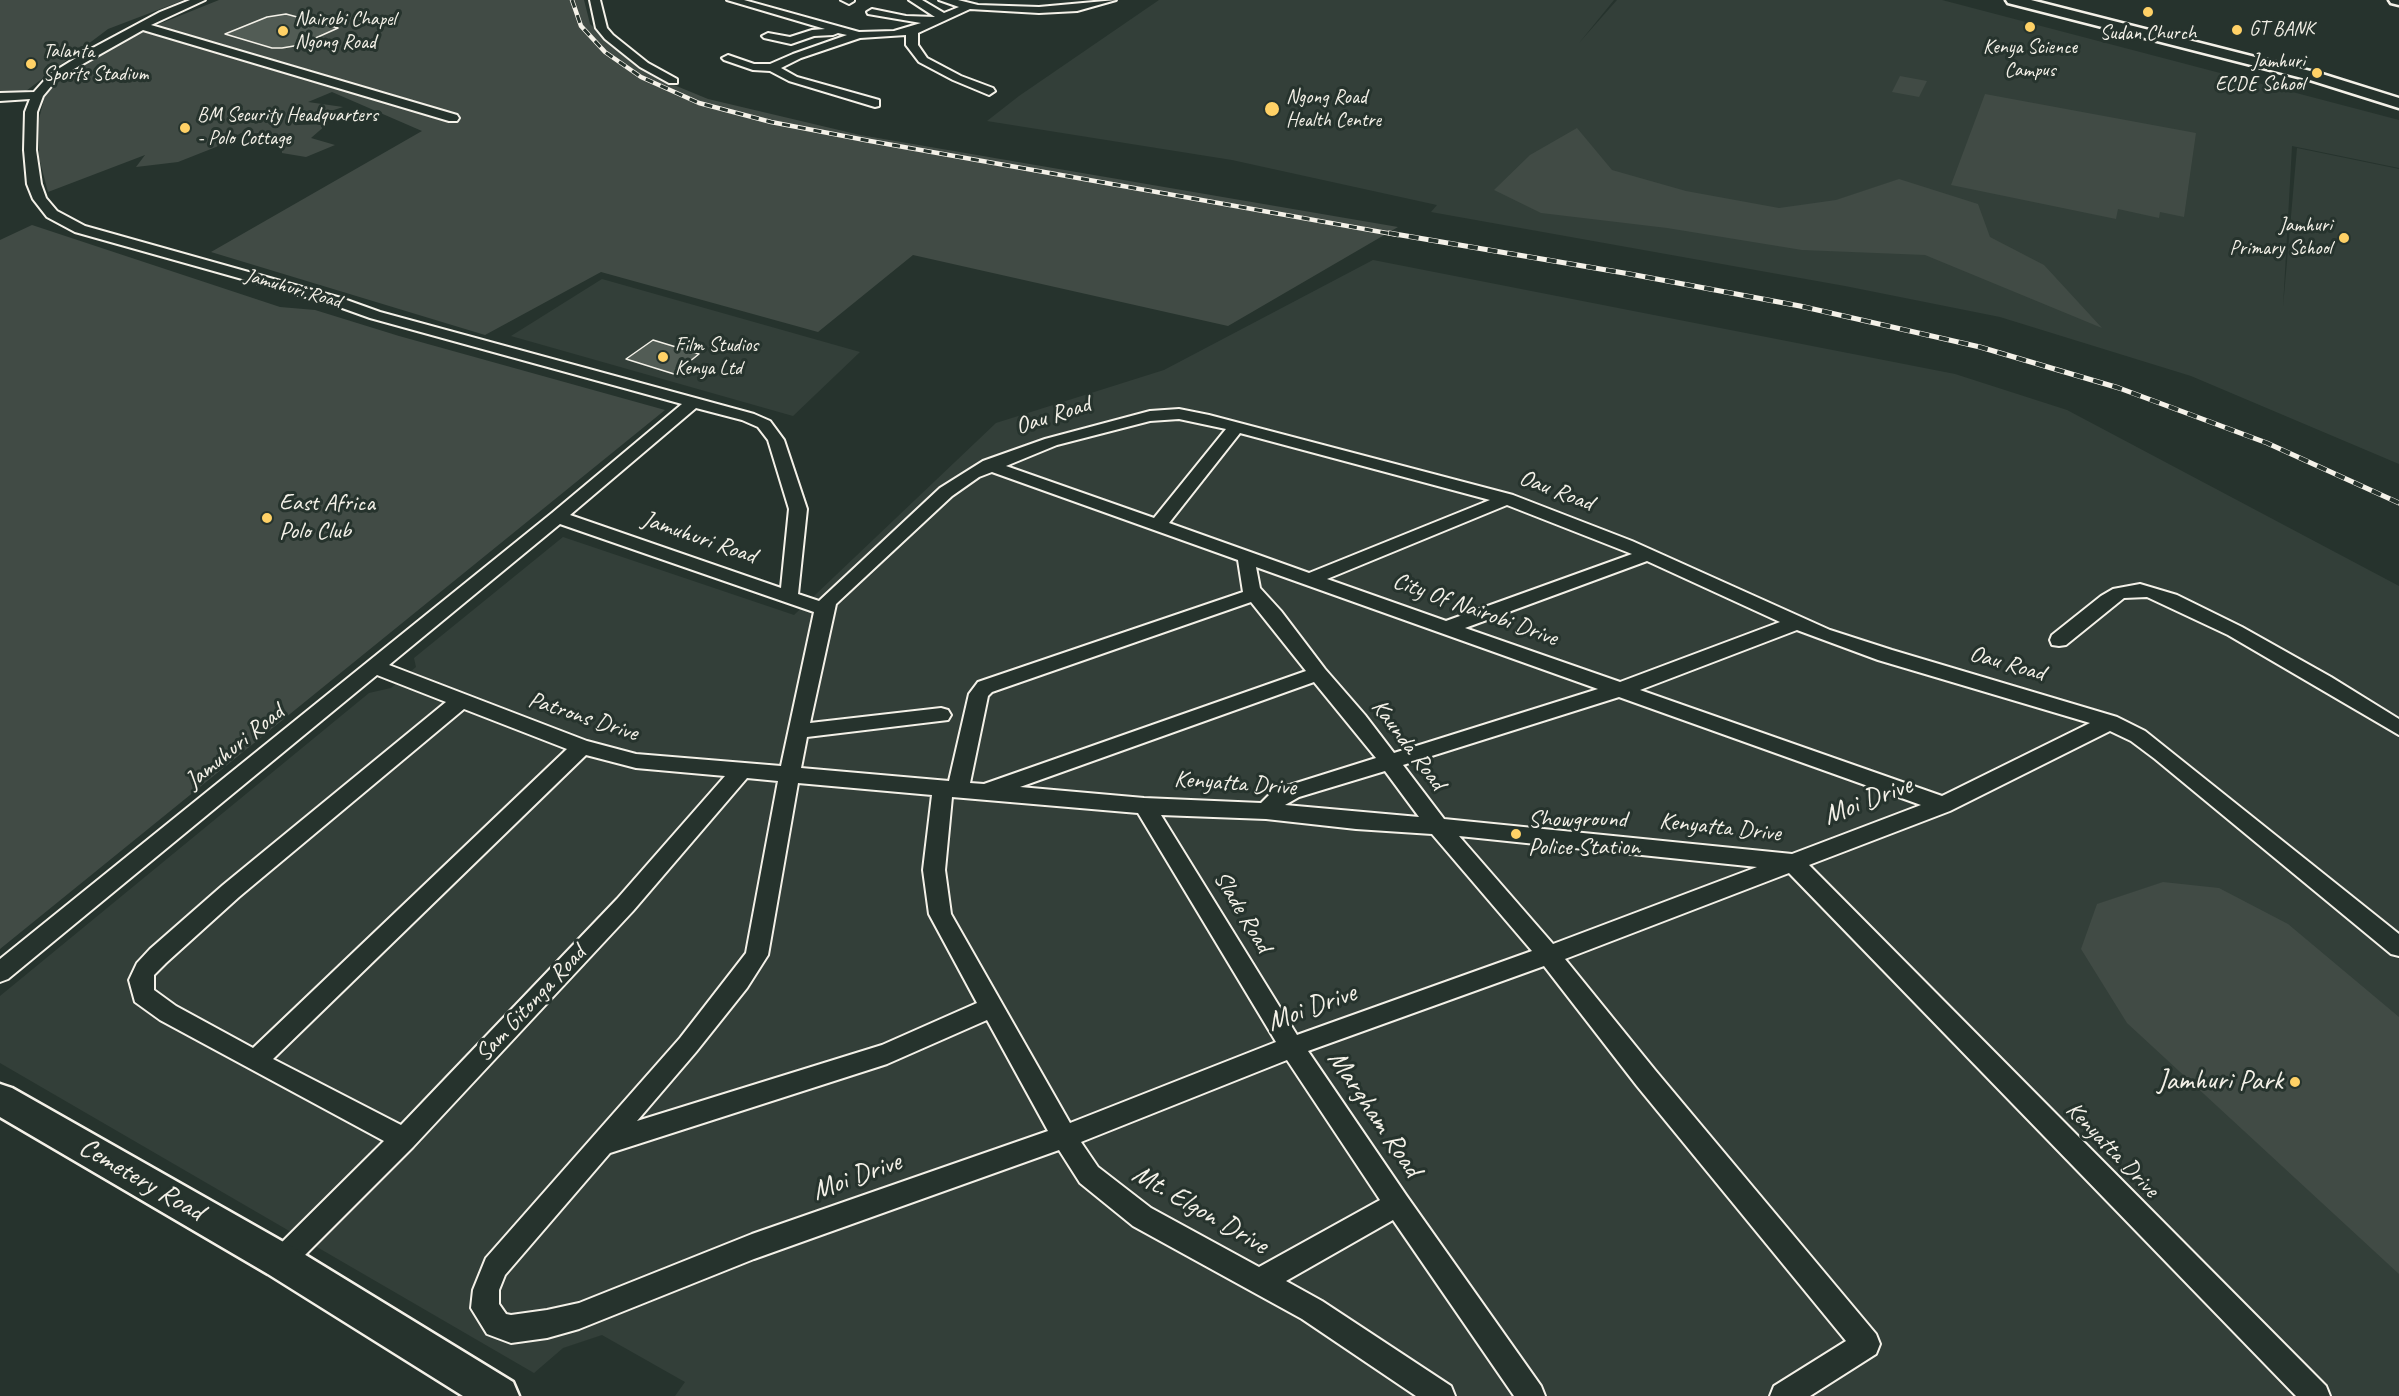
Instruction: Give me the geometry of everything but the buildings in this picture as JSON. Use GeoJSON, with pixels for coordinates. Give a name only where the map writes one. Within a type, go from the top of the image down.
{"type":"FeatureCollection","features":[{"type":"Feature","properties":{"kind":"main road"},"geometry":{"type":"LineString","coordinates":[[2024,1],[2399,92]]}},
{"type":"Feature","properties":{"kind":"main road"},"geometry":{"type":"LineString","coordinates":[[2024,1],[2316,77],[2399,103]]}},
{"type":"Feature","properties":{"kind":"main road","name":"Cemetery Road"},"geometry":{"type":"LineString","coordinates":[[0,1099],[281,1261],[499,1396]]}},
{"type":"Feature","properties":{"kind":"street"},"geometry":{"type":"LineString","coordinates":[[0,97],[37,95],[54,76],[141,26],[200,0]]}},
{"type":"Feature","properties":{"kind":"street"},"geometry":{"type":"LineString","coordinates":[[596,0],[602,28],[609,37],[644,65],[673,81]]}},
{"type":"Feature","properties":{"kind":"street"},"geometry":{"type":"LineString","coordinates":[[732,0],[854,34]]}},
{"type":"Feature","properties":{"kind":"street"},"geometry":{"type":"LineString","coordinates":[[914,0],[939,18]]}},
{"type":"Feature","properties":{"kind":"street"},"geometry":{"type":"LineString","coordinates":[[944,0],[967,7],[1058,10],[1086,7],[1111,0]]}},
{"type":"Feature","properties":{"kind":"street"},"geometry":{"type":"LineString","coordinates":[[768,36],[791,40],[817,33],[912,31],[967,7]]}},
{"type":"Feature","properties":{"kind":"street"},"geometry":{"type":"LineString","coordinates":[[872,12],[906,19],[939,18]]}},
{"type":"Feature","properties":{"kind":"street"},"geometry":{"type":"LineString","coordinates":[[141,26],[453,118]]}},
{"type":"Feature","properties":{"kind":"street"},"geometry":{"type":"LineString","coordinates":[[912,31],[912,45],[923,60],[989,91]]}},
{"type":"Feature","properties":{"kind":"street"},"geometry":{"type":"LineString","coordinates":[[772,68],[854,34]]}},
{"type":"Feature","properties":{"kind":"street"},"geometry":{"type":"LineString","coordinates":[[728,58],[753,67],[772,68],[793,79],[875,103]]}},
{"type":"Feature","properties":{"kind":"street","name":"Jamuhuri Road"},"geometry":{"type":"LineString","coordinates":[[37,95],[31,112],[30,150],[34,184],[40,199],[52,214],[80,229],[328,298],[375,315],[764,424],[777,440],[798,509],[789,597]]}},
{"type":"Feature","properties":{"kind":"street","name":"Jamuhuri Road"},"geometry":{"type":"LineString","coordinates":[[0,972],[558,517],[693,403]]}},
{"type":"Feature","properties":{"kind":"street","name":"Oau Road"},"geometry":{"type":"LineString","coordinates":[[790,774],[824,609],[843,587],[946,492],[989,465],[1079,433],[1150,416],[1185,415],[1507,499],[1647,555],[1796,623],[1885,655],[2110,722],[2138,736],[2162,754],[2399,947]]}},
{"type":"Feature","properties":{"kind":"street"},"geometry":{"type":"LineString","coordinates":[[1158,525],[1236,427]]}},
{"type":"Feature","properties":{"kind":"street","name":"City Of Nairobi Drive"},"geometry":{"type":"LineString","coordinates":[[989,465],[1943,805]]}},
{"type":"Feature","properties":{"kind":"street"},"geometry":{"type":"LineString","coordinates":[[1310,579],[1507,499]]}},
{"type":"Feature","properties":{"kind":"street","name":"Jamuhuri Road"},"geometry":{"type":"LineString","coordinates":[[558,517],[824,609]]}},
{"type":"Feature","properties":{"kind":"street"},"geometry":{"type":"LineString","coordinates":[[1448,627],[1647,555]]}},
{"type":"Feature","properties":{"kind":"street","name":"Kaunda Road"},"geometry":{"type":"LineString","coordinates":[[1246,557],[1250,586],[1318,674],[1358,720],[1438,826],[1549,955],[1646,1078],[1866,1344],[1784,1396]]}},
{"type":"Feature","properties":{"kind":"street"},"geometry":{"type":"LineString","coordinates":[[2059,640],[2107,600],[2119,594],[2140,590],[2149,591],[2171,599],[2235,631],[2399,728]]}},
{"type":"Feature","properties":{"kind":"street","name":"Mt. Elgon Drive"},"geometry":{"type":"LineString","coordinates":[[1255,594],[985,687],[979,694],[950,788],[934,870],[940,914],[975,982],[992,1007],[1089,1175],[1104,1189],[1165,1231],[1329,1320],[1441,1396]]}},
{"type":"Feature","properties":{"kind":"street"},"geometry":{"type":"LineString","coordinates":[[1266,812],[1274,802],[1292,792],[1619,690],[1796,623]]}},
{"type":"Feature","properties":{"kind":"street","name":"Patrons Drive"},"geometry":{"type":"LineString","coordinates":[[374,667],[582,747],[636,761],[790,774]]}},
{"type":"Feature","properties":{"kind":"street"},"geometry":{"type":"LineString","coordinates":[[985,792],[1318,674]]}},
{"type":"Feature","properties":{"kind":"street"},"geometry":{"type":"LineString","coordinates":[[404,1139],[168,1013],[146,998],[140,988],[141,980],[145,970],[158,956],[231,891],[461,701]]}},
{"type":"Feature","properties":{"kind":"street"},"geometry":{"type":"LineString","coordinates":[[799,731],[941,715]]}},
{"type":"Feature","properties":{"kind":"street","name":"Moi Drive"},"geometry":{"type":"LineString","coordinates":[[601,1144],[506,1253],[490,1277],[484,1298],[485,1308],[493,1320],[503,1327],[526,1328],[579,1316],[774,1239],[1065,1137],[1292,1047],[1549,955],[1943,805],[2110,722]]}},
{"type":"Feature","properties":{"kind":"street"},"geometry":{"type":"LineString","coordinates":[[255,1061],[582,747]]}},
{"type":"Feature","properties":{"kind":"street","name":"Sam Gitonga Road"},"geometry":{"type":"LineString","coordinates":[[281,1261],[404,1139],[549,983],[645,885],[742,771]]}},
{"type":"Feature","properties":{"kind":"street"},"geometry":{"type":"LineString","coordinates":[[601,1144],[739,981],[757,955],[790,774]]}},
{"type":"Feature","properties":{"kind":"street","name":"Kenyatta Drive"},"geometry":{"type":"LineString","coordinates":[[790,774],[1144,806],[1266,812],[1438,826],[1792,862],[2316,1396]]}},
{"type":"Feature","properties":{"kind":"street","name":"Slade Road"},"geometry":{"type":"LineString","coordinates":[[1144,806],[1292,1047]]}},
{"type":"Feature","properties":{"kind":"street"},"geometry":{"type":"LineString","coordinates":[[601,1144],[887,1054],[992,1007]]}},
{"type":"Feature","properties":{"kind":"street","name":"Margham Road"},"geometry":{"type":"LineString","coordinates":[[1260,1281],[1397,1204],[1292,1047]]}},
{"type":"Feature","properties":{"kind":"street"},"geometry":{"type":"LineString","coordinates":[[1397,1204],[1531,1396]]}},
{"type":"Feature","properties":{"kind":"shaded area","name":"Talanta Sports Stadium"},"geometry":{"type":"Polygon","coordinates":[[[0,0],[184,0],[108,29],[14,100],[0,99],[0,0]]]}},
{"type":"Feature","properties":{"kind":"shaded area"},"geometry":{"type":"Polygon","coordinates":[[[219,0],[584,0],[590,24],[615,48],[652,76],[708,99],[860,135],[1398,227],[1228,326],[913,255],[818,332],[601,272],[485,335],[211,252],[422,131],[332,92],[308,102],[343,107],[300,121],[291,116],[286,119],[298,125],[327,124],[311,138],[335,145],[306,157],[282,153],[282,140],[259,138],[241,133],[216,147],[178,162],[136,167],[145,155],[48,192],[39,158],[39,119],[45,95],[65,76],[137,33],[219,0]]]}},
{"type":"Feature","properties":{"kind":"shaded area"},"geometry":{"type":"Polygon","coordinates":[[[1159,0],[1614,0],[1579,43],[1617,0],[1942,0],[2399,120],[2399,168],[2292,146],[2283,307],[2297,148],[2399,169],[2399,464],[2191,376],[2000,317],[1845,286],[1431,212],[1437,205],[1232,160],[987,121],[1019,96],[1159,0]]]}},
{"type":"Feature","properties":{"kind":"shaded area"},"geometry":{"type":"Polygon","coordinates":[[[1900,76],[1927,81],[1919,97],[1892,92],[1900,76]]]}},
{"type":"Feature","properties":{"kind":"shaded area"},"geometry":{"type":"Polygon","coordinates":[[[1985,94],[2196,133],[2184,217],[2160,212],[2159,218],[2118,209],[2116,219],[1951,185],[1985,94]]]}},
{"type":"Feature","properties":{"kind":"shaded area"},"geometry":{"type":"Polygon","coordinates":[[[1577,128],[1612,170],[1686,191],[1779,208],[1836,200],[1899,179],[1978,204],[1990,237],[2044,265],[2102,328],[1925,255],[1802,250],[1667,228],[1541,213],[1494,190],[1530,155],[1577,128]]]}},
{"type":"Feature","properties":{"kind":"shaded area","name":"East Africa Polo Club"},"geometry":{"type":"Polygon","coordinates":[[[32,225],[280,307],[315,310],[399,336],[665,410],[0,949],[0,240],[32,225]]]}},
{"type":"Feature","properties":{"kind":"shaded area"},"geometry":{"type":"Polygon","coordinates":[[[1373,260],[1955,374],[2067,410],[2399,586],[2399,1396],[675,1396],[685,1382],[602,1335],[563,1348],[534,1373],[0,1063],[0,996],[369,693],[391,688],[416,667],[414,658],[563,537],[794,615],[996,423],[1164,370],[1373,260]]]}},
{"type":"Feature","properties":{"kind":"shaded area"},"geometry":{"type":"Polygon","coordinates":[[[602,279],[860,352],[793,416],[511,336],[602,279]]]}},
{"type":"Feature","properties":{"kind":"shaded area","name":"Jamhuri Park"},"geometry":{"type":"Polygon","coordinates":[[[2163,882],[2219,888],[2288,924],[2399,1017],[2399,1274],[2127,1023],[2081,949],[2097,904],[2163,882]]]}},
{"type":"Feature","properties":{"kind":"railway"},"geometry":{"type":"LineString","coordinates":[[572,0],[581,26],[605,52],[641,77],[699,103],[771,122],[870,141],[1398,235]]}},
{"type":"Feature","properties":{"kind":"railway"},"geometry":{"type":"LineString","coordinates":[[1389,233],[1800,306],[1980,347],[2119,388],[2267,443],[2399,503]]}},
{"type":"Feature","properties":{"kind":"place","name":"Sudan Church"},"geometry":{"type":"Point","coordinates":[2148,12]}},
{"type":"Feature","properties":{"kind":"place","name":"Kenya Science Campus"},"geometry":{"type":"Point","coordinates":[2030,27]}},
{"type":"Feature","properties":{"kind":"place","name":"GT BANK"},"geometry":{"type":"Point","coordinates":[2237,30]}},
{"type":"Feature","properties":{"kind":"place","name":"Nairobi Chapel Ngong Road"},"geometry":{"type":"Point","coordinates":[283,31]}},
{"type":"Feature","properties":{"kind":"place","name":"Talanta Sports Stadium"},"geometry":{"type":"Point","coordinates":[31,64]}},
{"type":"Feature","properties":{"kind":"place","name":"Jamhuri ECDE School"},"geometry":{"type":"Point","coordinates":[2317,73]}},
{"type":"Feature","properties":{"kind":"place","name":"Ngong Road Health Centre"},"geometry":{"type":"Point","coordinates":[1272,109]}},
{"type":"Feature","properties":{"kind":"place","name":"BM Security Headquarters - Polo Cottage"},"geometry":{"type":"Point","coordinates":[185,128]}},
{"type":"Feature","properties":{"kind":"place","name":"Jamhuri Primary School"},"geometry":{"type":"Point","coordinates":[2344,238]}},
{"type":"Feature","properties":{"kind":"place","name":"Film Studios Kenya Ltd"},"geometry":{"type":"Point","coordinates":[663,357]}},
{"type":"Feature","properties":{"kind":"place","name":"East Africa Polo Club"},"geometry":{"type":"Point","coordinates":[267,518]}},
{"type":"Feature","properties":{"kind":"place","name":"Showground Police Station"},"geometry":{"type":"Point","coordinates":[1516,834]}},
{"type":"Feature","properties":{"kind":"place","name":"Jamhuri Park"},"geometry":{"type":"Point","coordinates":[2295,1082]}}]}
